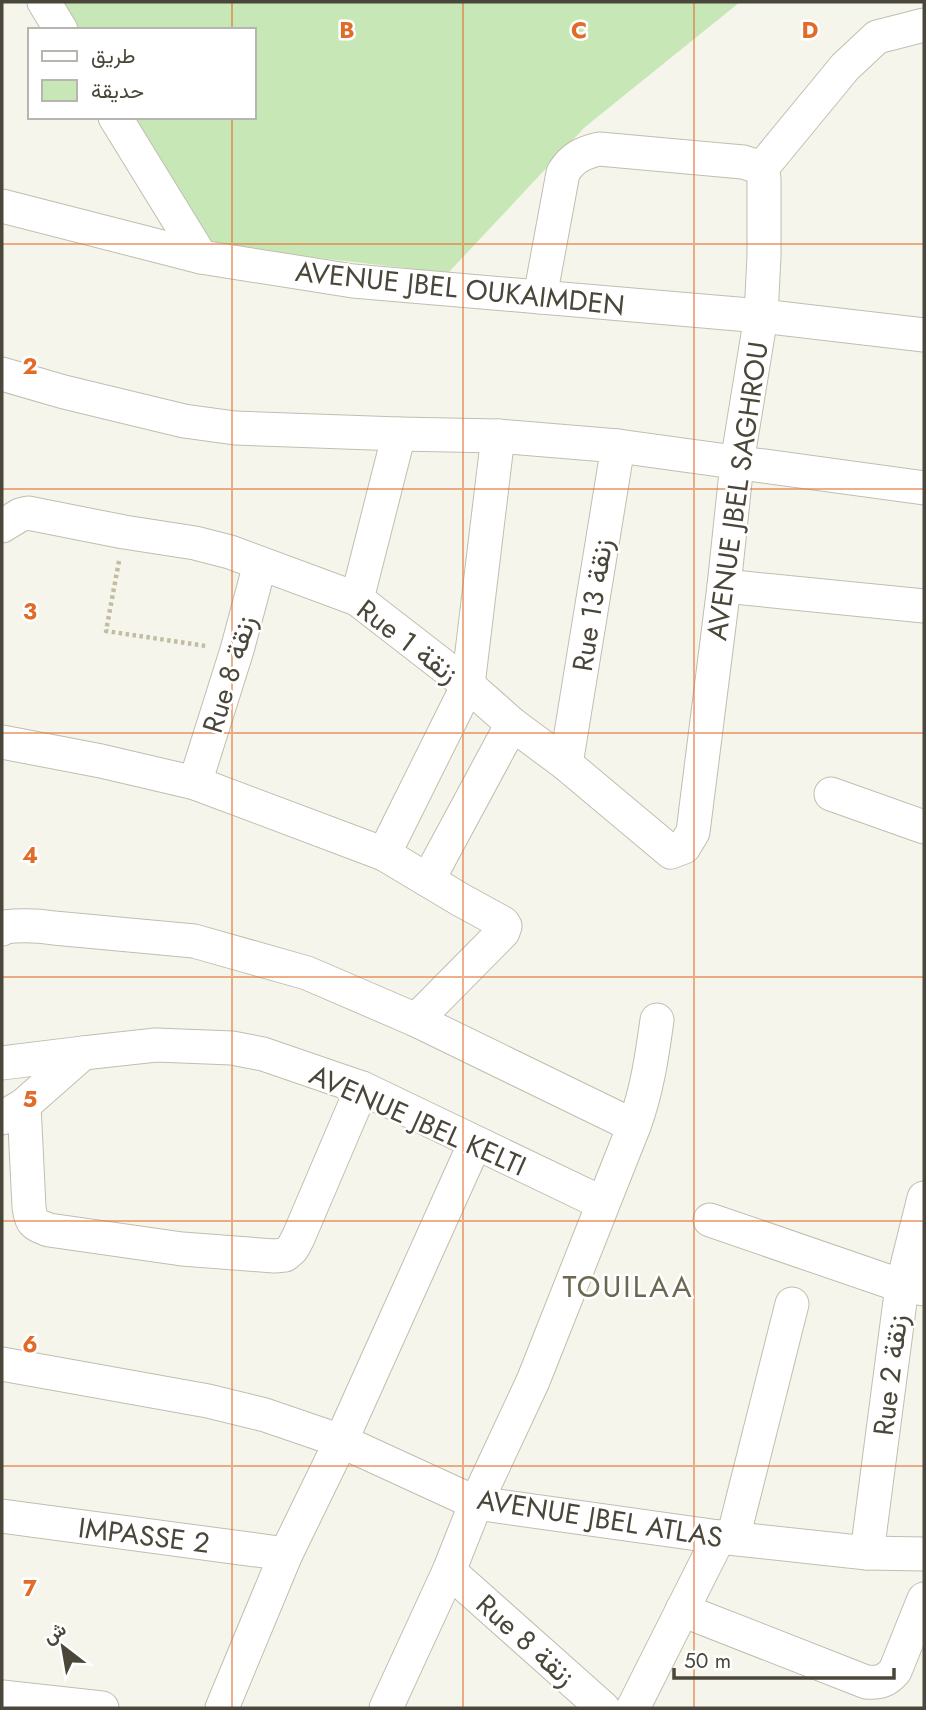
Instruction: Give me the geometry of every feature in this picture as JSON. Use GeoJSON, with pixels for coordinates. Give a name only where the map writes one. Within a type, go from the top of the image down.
{"type":"FeatureCollection","features":[{"type":"Feature","properties":{"kind":"street"},"geometry":{"type":"LineString","coordinates":[[44,2],[60,28]]}},
{"type":"Feature","properties":{"kind":"street"},"geometry":{"type":"LineString","coordinates":[[540,297],[563,173],[568,163],[575,158],[585,152],[599,149],[743,162],[761,169],[845,67],[877,37],[924,25]]}},
{"type":"Feature","properties":{"kind":"street"},"geometry":{"type":"LineString","coordinates":[[116,119],[201,257]]}},
{"type":"Feature","properties":{"kind":"street","name":"AVENUE JBEL SAGHROU"},"geometry":{"type":"LineString","coordinates":[[684,847],[693,832],[737,463],[761,316],[765,202],[761,169]]}},
{"type":"Feature","properties":{"kind":"street","name":"AVENUE JBEL OUKAIMDEN"},"geometry":{"type":"LineString","coordinates":[[2,206],[201,257],[353,282],[761,316],[924,335]]}},
{"type":"Feature","properties":{"kind":"street"},"geometry":{"type":"LineString","coordinates":[[2,374],[184,421],[235,428],[498,436],[618,446],[924,488]]}},
{"type":"Feature","properties":{"kind":"street"},"geometry":{"type":"LineString","coordinates":[[357,599],[399,434]]}},
{"type":"Feature","properties":{"kind":"street"},"geometry":{"type":"LineString","coordinates":[[384,853],[468,685],[498,436]]}},
{"type":"Feature","properties":{"kind":"street","name":"Rue 13 زنقة"},"geometry":{"type":"LineString","coordinates":[[566,764],[618,446]]}},
{"type":"Feature","properties":{"kind":"street","name":"Rue 1 زنقة"},"geometry":{"type":"LineString","coordinates":[[2,526],[28,513],[195,543],[230,552],[357,599],[468,685],[512,724],[566,764],[671,852],[684,847]]}},
{"type":"Feature","properties":{"kind":"street","name":"Rue 8 زنقة"},"geometry":{"type":"LineString","coordinates":[[195,783],[237,650],[260,564]]}},
{"type":"Feature","properties":{"kind":"street"},"geometry":{"type":"LineString","coordinates":[[724,586],[924,606]]}},
{"type":"Feature","properties":{"kind":"street"},"geometry":{"type":"LineString","coordinates":[[428,880],[512,724]]}},
{"type":"Feature","properties":{"kind":"street"},"geometry":{"type":"LineString","coordinates":[[2,742],[195,783],[384,853],[503,923],[503,932],[416,1020]]}},
{"type":"Feature","properties":{"kind":"street"},"geometry":{"type":"LineString","coordinates":[[831,794],[924,827]]}},
{"type":"Feature","properties":{"kind":"street"},"geometry":{"type":"LineString","coordinates":[[2,929],[32,924],[194,941],[307,973],[416,1020],[634,1126]]}},
{"type":"Feature","properties":{"kind":"street"},"geometry":{"type":"LineString","coordinates":[[386,1708],[533,1381],[634,1126],[646,1090],[657,1020]]}},
{"type":"Feature","properties":{"kind":"street","name":"AVENUE JBEL KELTI"},"geometry":{"type":"LineString","coordinates":[[2,1063],[156,1045],[232,1048],[263,1054],[362,1088],[602,1203]]}},
{"type":"Feature","properties":{"kind":"street"},"geometry":{"type":"LineString","coordinates":[[83,1053],[13,1111],[30,1217],[36,1225],[49,1230],[182,1249],[282,1256],[290,1251],[362,1088]]}},
{"type":"Feature","properties":{"kind":"street"},"geometry":{"type":"LineString","coordinates":[[222,1708],[286,1554],[341,1441],[475,1143]]}},
{"type":"Feature","properties":{"kind":"street","name":"Rue 2 زنقة"},"geometry":{"type":"LineString","coordinates":[[867,1553],[913,1287],[924,1198]]}},
{"type":"Feature","properties":{"kind":"street"},"geometry":{"type":"LineString","coordinates":[[710,1220],[913,1287]]}},
{"type":"Feature","properties":{"kind":"street"},"geometry":{"type":"LineString","coordinates":[[633,1708],[682,1610],[726,1537],[792,1304]]}},
{"type":"Feature","properties":{"kind":"street","name":"AVENUE JBEL ATLAS"},"geometry":{"type":"LineString","coordinates":[[2,1364],[208,1401],[265,1415],[341,1441],[476,1503],[726,1537],[867,1553],[924,1554]]}},
{"type":"Feature","properties":{"kind":"street","name":"IMPASSE 2"},"geometry":{"type":"LineString","coordinates":[[2,1516],[286,1554]]}},
{"type":"Feature","properties":{"kind":"street","name":"Rue 8 زنقة"},"geometry":{"type":"LineString","coordinates":[[449,1571],[603,1708]]}},
{"type":"Feature","properties":{"kind":"street"},"geometry":{"type":"LineString","coordinates":[[682,1610],[866,1682],[879,1683],[887,1679],[915,1650],[924,1599]]}},
{"type":"Feature","properties":{"kind":"street"},"geometry":{"type":"LineString","coordinates":[[2,1698],[102,1708]]}},
{"type":"Feature","properties":{"kind":"path"},"geometry":{"type":"LineString","coordinates":[[124,532],[106,631],[237,650]]}},
{"type":"Feature","properties":{"kind":"green space"},"geometry":{"type":"Polygon","coordinates":[[[54,2],[740,2],[585,127],[448,273],[199,244],[124,119],[256,119],[256,28],[69,28],[54,2]]]}},
{"type":"Feature","properties":{"kind":"district","name":"TOUILAA"},"geometry":{"type":"Point","coordinates":[628,1287]}}]}
